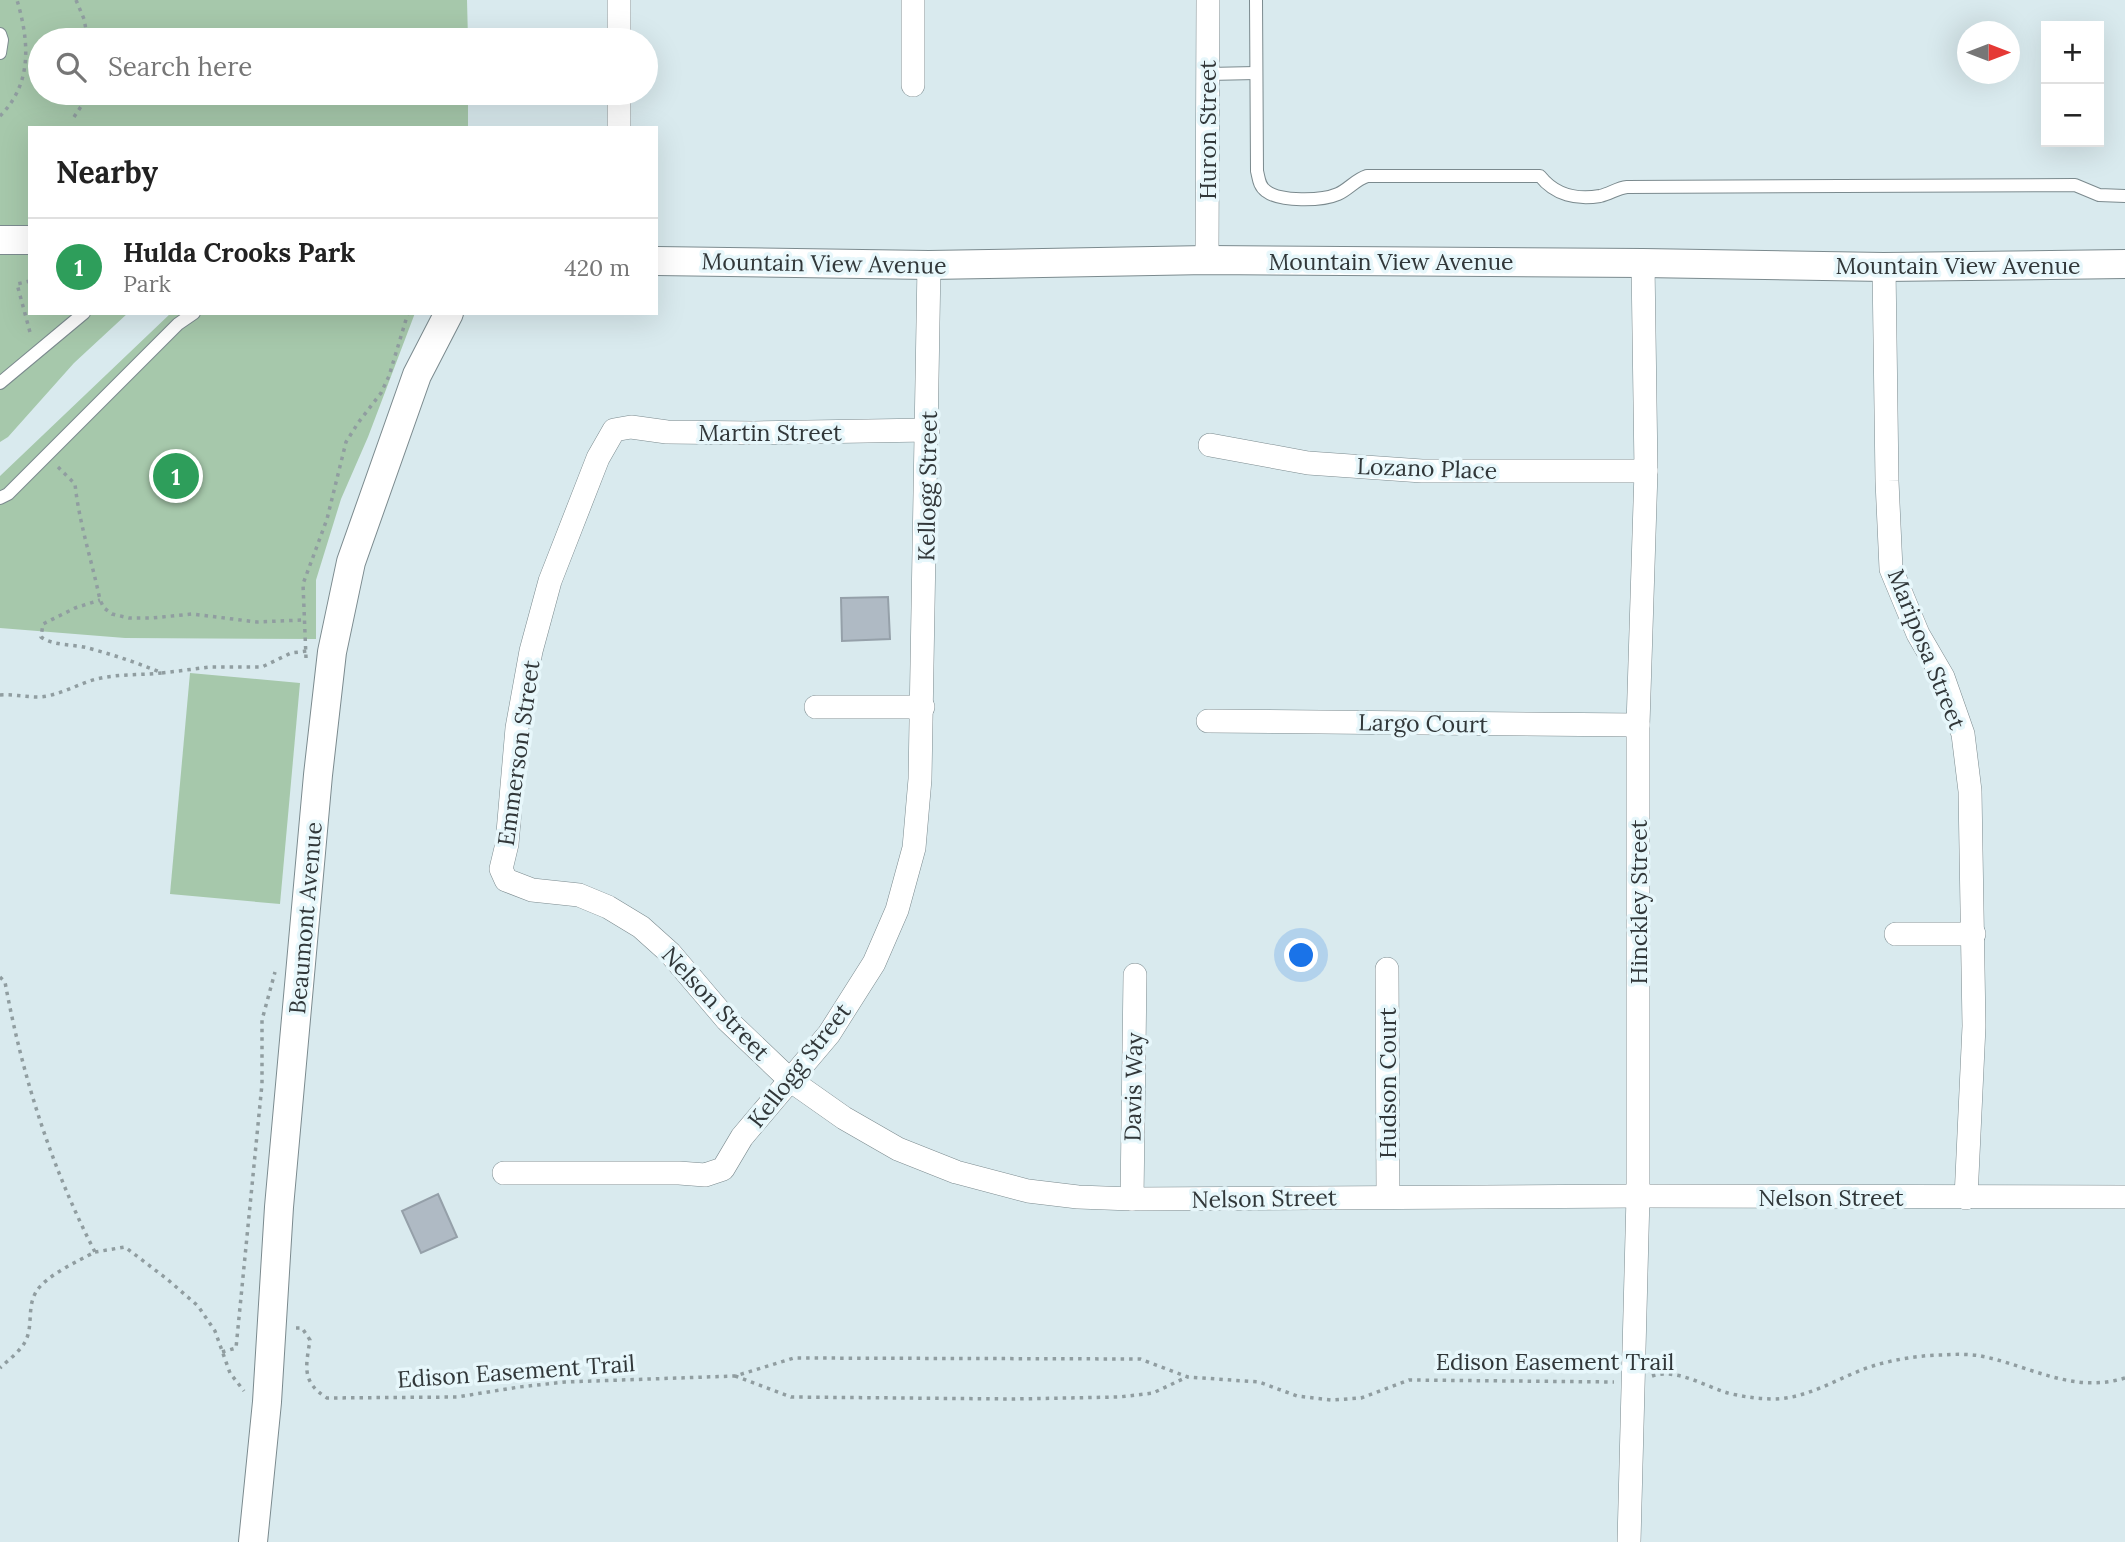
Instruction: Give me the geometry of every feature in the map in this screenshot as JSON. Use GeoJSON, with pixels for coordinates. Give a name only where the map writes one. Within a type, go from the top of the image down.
{"type":"FeatureCollection","features":[{"type":"Feature","properties":{"kind":"street"},"geometry":{"type":"LineString","coordinates":[[618,0],[619,28]]}},
{"type":"Feature","properties":{"kind":"street"},"geometry":{"type":"LineString","coordinates":[[913,0],[913,85]]}},
{"type":"Feature","properties":{"kind":"street","name":"Huron Street"},"geometry":{"type":"LineString","coordinates":[[1207,260],[1208,0]]}},
{"type":"Feature","properties":{"kind":"street"},"geometry":{"type":"LineString","coordinates":[[619,105],[619,126]]}},
{"type":"Feature","properties":{"kind":"street"},"geometry":{"type":"LineString","coordinates":[[0,240],[28,240]]}},
{"type":"Feature","properties":{"kind":"street","name":"Mountain View Avenue"},"geometry":{"type":"LineString","coordinates":[[658,261],[929,265],[1207,260],[1884,267],[2125,264]]}},
{"type":"Feature","properties":{"kind":"street","name":"Hinckley Street"},"geometry":{"type":"LineString","coordinates":[[1629,1542],[1638,1196],[1638,725],[1646,471],[1643,263]]}},
{"type":"Feature","properties":{"kind":"street","name":"Kellogg Street"},"geometry":{"type":"LineString","coordinates":[[504,1173],[705,1175],[723,1169],[742,1137],[829,1034],[869,971],[897,910],[914,848],[923,707],[929,265]]}},
{"type":"Feature","properties":{"kind":"street","name":"Mariposa Street"},"geometry":{"type":"LineString","coordinates":[[1884,267],[1886,481],[1891,569],[1918,634],[1943,677],[1962,734],[1970,791],[1974,1026],[1966,1198]]}},
{"type":"Feature","properties":{"kind":"street","name":"Beaumont Avenue"},"geometry":{"type":"LineString","coordinates":[[253,1542],[273,1328],[285,1139],[318,775],[332,652],[351,562],[417,375],[448,315]]}},
{"type":"Feature","properties":{"kind":"street","name":"Martin Street"},"geometry":{"type":"LineString","coordinates":[[614,430],[631,427],[667,432],[754,433],[928,430]]}},
{"type":"Feature","properties":{"kind":"street","name":"Emmerson Street"},"geometry":{"type":"LineString","coordinates":[[506,880],[501,869],[507,844],[517,728],[531,651],[550,581],[598,458],[614,430]]}},
{"type":"Feature","properties":{"kind":"street","name":"Lozano Place"},"geometry":{"type":"LineString","coordinates":[[1210,445],[1308,463],[1422,471],[1646,471]]}},
{"type":"Feature","properties":{"kind":"street"},"geometry":{"type":"LineString","coordinates":[[816,707],[923,707]]}},
{"type":"Feature","properties":{"kind":"street","name":"Largo Court"},"geometry":{"type":"LineString","coordinates":[[1208,722],[1638,725]]}},
{"type":"Feature","properties":{"kind":"street","name":"Nelson Street"},"geometry":{"type":"LineString","coordinates":[[506,880],[532,890],[579,895],[607,907],[641,928],[670,953],[727,1020],[790,1080],[844,1118],[898,1149],[956,1172],[1028,1191],[1078,1197],[1132,1199],[2125,1197]]}},
{"type":"Feature","properties":{"kind":"street"},"geometry":{"type":"LineString","coordinates":[[1896,934],[1974,934]]}},
{"type":"Feature","properties":{"kind":"street","name":"Hudson Court"},"geometry":{"type":"LineString","coordinates":[[1387,969],[1388,1197]]}},
{"type":"Feature","properties":{"kind":"street","name":"Davis Way"},"geometry":{"type":"LineString","coordinates":[[1132,1199],[1135,975]]}},
{"type":"Feature","properties":{"kind":"lane"},"geometry":{"type":"LineString","coordinates":[[1256,0],[1259,184],[1277,197],[1308,199],[1337,195],[1358,179],[1367,176],[1540,176],[1548,186],[1571,196],[1601,196],[1627,187],[2075,185],[2099,195],[2125,195]]}},
{"type":"Feature","properties":{"kind":"lane"},"geometry":{"type":"LineString","coordinates":[[0,34],[0,52]]}},
{"type":"Feature","properties":{"kind":"lane"},"geometry":{"type":"LineString","coordinates":[[1208,74],[1256,73]]}},
{"type":"Feature","properties":{"kind":"lane"},"geometry":{"type":"LineString","coordinates":[[0,383],[82,315]]}},
{"type":"Feature","properties":{"kind":"lane"},"geometry":{"type":"LineString","coordinates":[[0,498],[8,494],[178,324],[191,315]]}},
{"type":"Feature","properties":{"kind":"path"},"geometry":{"type":"LineString","coordinates":[[0,116],[17,95],[23,79],[26,35],[17,0]]}},
{"type":"Feature","properties":{"kind":"path"},"geometry":{"type":"LineString","coordinates":[[76,0],[86,28]]}},
{"type":"Feature","properties":{"kind":"path"},"geometry":{"type":"LineString","coordinates":[[74,117],[80,105]]}},
{"type":"Feature","properties":{"kind":"path"},"geometry":{"type":"LineString","coordinates":[[28,281],[17,284],[31,339]]}},
{"type":"Feature","properties":{"kind":"path"},"geometry":{"type":"LineString","coordinates":[[47,456],[75,484],[78,515],[89,548],[100,600],[104,608],[112,614],[129,618],[192,614],[257,622],[303,620]]}},
{"type":"Feature","properties":{"kind":"path"},"geometry":{"type":"LineString","coordinates":[[100,600],[75,608],[43,624],[41,637],[48,642],[88,648],[140,663],[162,673]]}},
{"type":"Feature","properties":{"kind":"path"},"geometry":{"type":"LineString","coordinates":[[0,695],[37,697],[58,694],[73,686],[104,677],[210,667],[262,667],[292,653],[332,652]]}},
{"type":"Feature","properties":{"kind":"path"},"geometry":{"type":"LineString","coordinates":[[0,977],[5,982],[47,1145],[71,1207],[94,1252]]}},
{"type":"Feature","properties":{"kind":"path"},"geometry":{"type":"LineString","coordinates":[[0,1368],[25,1343],[29,1332],[31,1302],[37,1289],[94,1252],[125,1247],[198,1306],[215,1331],[230,1373],[247,1395],[267,1402]]}},
{"type":"Feature","properties":{"kind":"path","name":"Edison Easement Trail"},"geometry":{"type":"LineString","coordinates":[[273,1328],[302,1328],[308,1334],[310,1340],[306,1369],[309,1382],[327,1398],[457,1397],[565,1382],[735,1376],[794,1358],[1140,1359],[1188,1377],[1259,1382],[1297,1396],[1331,1400],[1362,1398],[1409,1380],[1633,1382],[1659,1374],[1682,1377],[1751,1398],[1777,1399],[1798,1396],[1875,1365],[1943,1354],[1979,1356],[2063,1381],[2083,1383],[2125,1378]]}},
{"type":"Feature","properties":{"kind":"path","name":"Edison Easement Trail"},"geometry":{"type":"LineString","coordinates":[[735,1376],[791,1397],[1013,1399],[1119,1397],[1153,1393],[1188,1377]]}},
{"type":"Feature","properties":{"kind":"green space"},"geometry":{"type":"Polygon","coordinates":[[[0,0],[467,0],[468,28],[28,28],[28,105],[468,105],[468,126],[28,126],[28,315],[126,315],[74,363],[8,437],[0,442],[0,0]]]}},
{"type":"Feature","properties":{"kind":"green space"},"geometry":{"type":"Polygon","coordinates":[[[169,315],[414,315],[368,437],[341,499],[316,580],[316,639],[125,638],[0,628],[0,476],[169,315]]]}},
{"type":"Feature","properties":{"kind":"green space"},"geometry":{"type":"Polygon","coordinates":[[[190,673],[300,683],[280,904],[170,894],[190,673]]]}},
{"type":"Feature","properties":{"kind":"building"},"geometry":{"type":"Polygon","coordinates":[[[888,597],[890,639],[842,641],[841,598],[888,597]]]}},
{"type":"Feature","properties":{"kind":"building"},"geometry":{"type":"Polygon","coordinates":[[[438,1194],[457,1237],[421,1253],[402,1211],[438,1194]]]}},
{"type":"Feature","properties":{"kind":"place","name":"Hulda Crooks Park"},"geometry":{"type":"Point","coordinates":[176,476]}}]}
